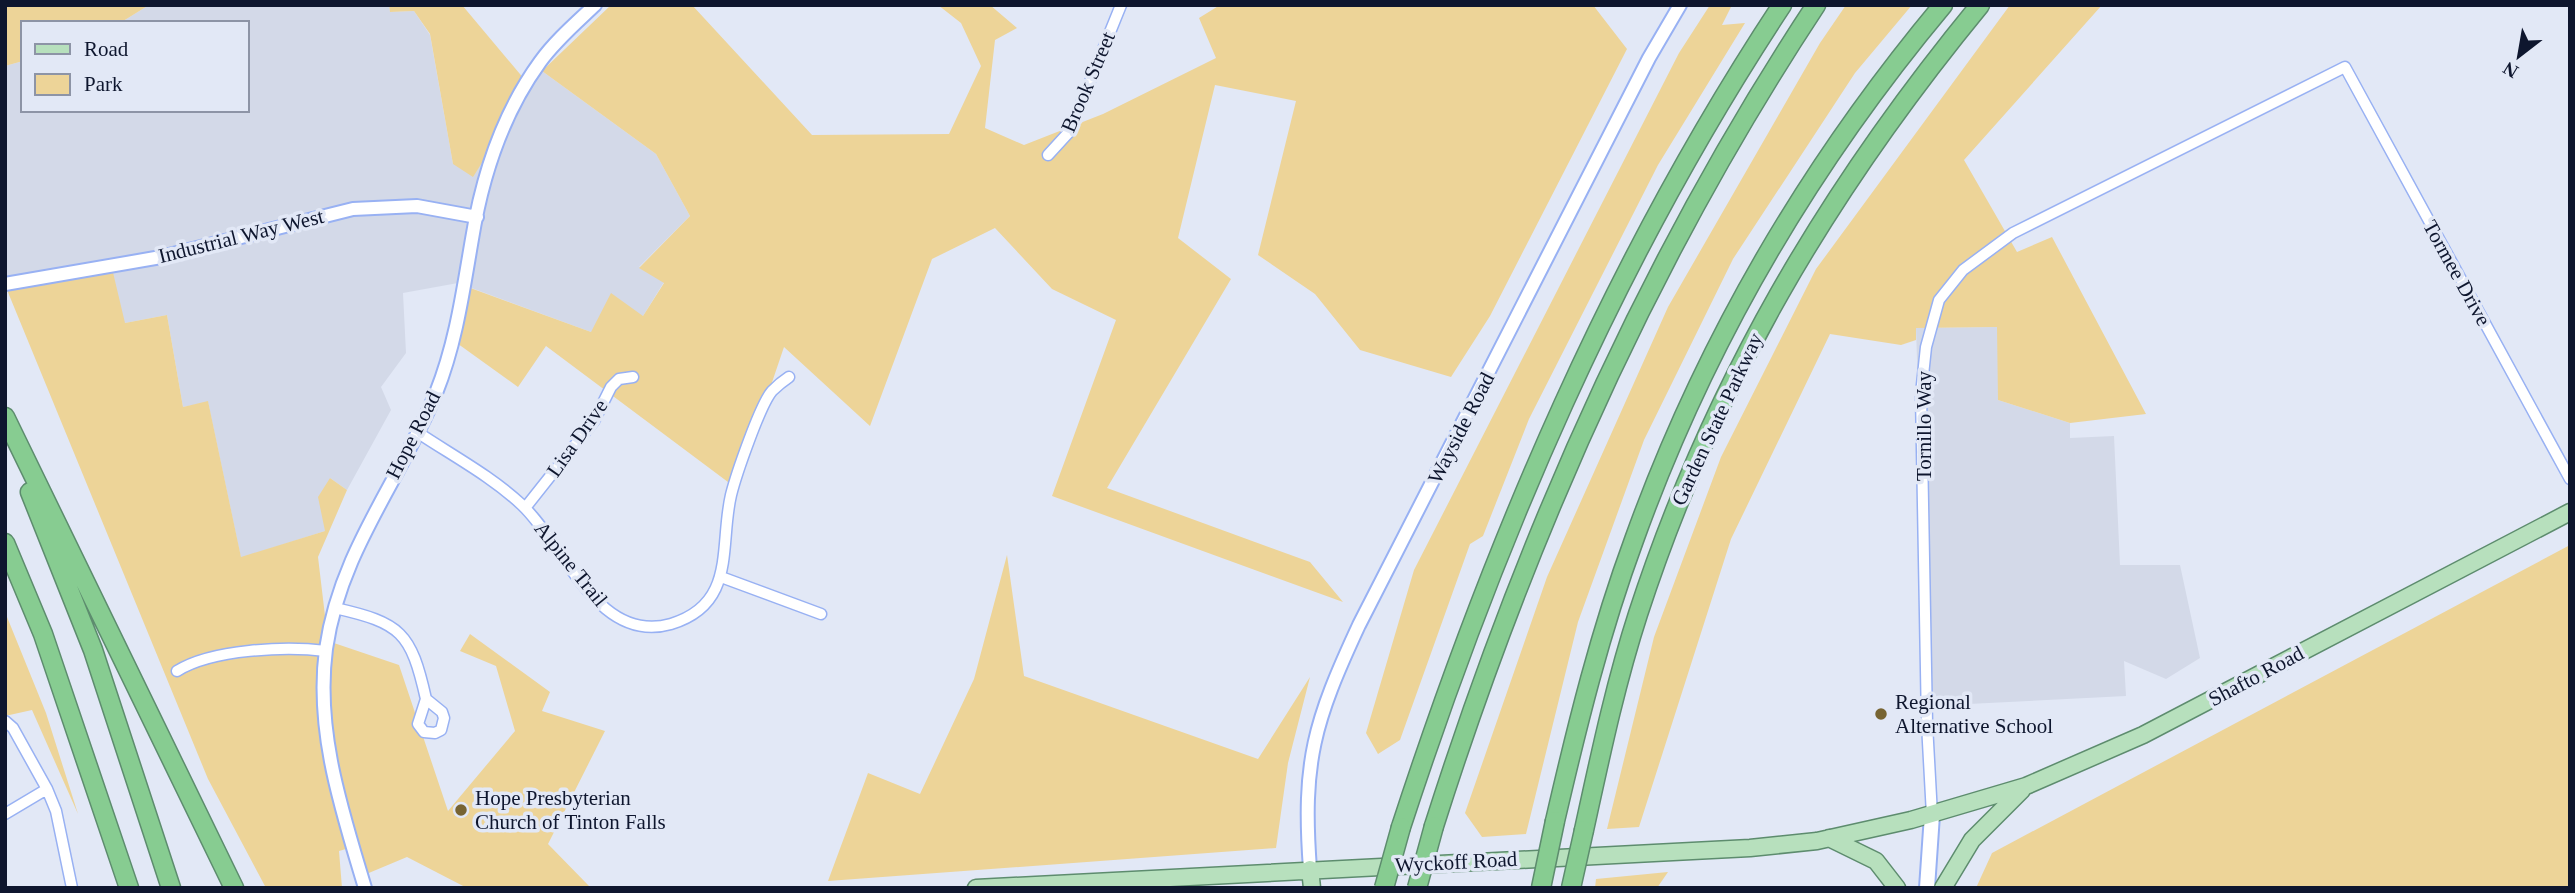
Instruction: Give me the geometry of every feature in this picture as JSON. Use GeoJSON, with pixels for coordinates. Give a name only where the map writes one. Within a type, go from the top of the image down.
{"type":"FeatureCollection","features":[{"type":"Feature","properties":{"kind":"highway"},"geometry":{"type":"LineString","coordinates":[[1384,888],[1401,827],[1491,574],[1585,357],[1645,237],[1709,122],[1782,5]]}},
{"type":"Feature","properties":{"kind":"highway"},"geometry":{"type":"LineString","coordinates":[[1417,888],[1434,826],[1509,605],[1591,410],[1690,215],[1730,143],[1816,5]]}},
{"type":"Feature","properties":{"kind":"highway","name":"Garden State Parkway"},"geometry":{"type":"LineString","coordinates":[[1541,888],[1591,673],[1611,607],[1656,481],[1698,388],[1749,287],[1810,185],[1850,124],[1943,5]]}},
{"type":"Feature","properties":{"kind":"highway","name":"Garden State Parkway"},"geometry":{"type":"LineString","coordinates":[[1571,888],[1620,673],[1649,582],[1681,495],[1746,352],[1810,239],[1851,174],[1898,108],[1980,5]]}},
{"type":"Feature","properties":{"kind":"highway"},"geometry":{"type":"LineString","coordinates":[[5,417],[233,888]]}},
{"type":"Feature","properties":{"kind":"highway"},"geometry":{"type":"LineString","coordinates":[[5,430],[93,650],[171,888]]}},
{"type":"Feature","properties":{"kind":"highway"},"geometry":{"type":"LineString","coordinates":[[5,543],[43,634],[79,732],[129,888]]}},
{"type":"Feature","properties":{"kind":"main road","name":"Shafto Road"},"geometry":{"type":"LineString","coordinates":[[1932,815],[2026,786],[2143,735],[2570,512]]}},
{"type":"Feature","properties":{"kind":"main road"},"geometry":{"type":"LineString","coordinates":[[1942,888],[1972,840],[2026,786]]}},
{"type":"Feature","properties":{"kind":"main road","name":"Wyckoff Road"},"geometry":{"type":"LineString","coordinates":[[976,888],[1057,886],[1310,869],[1750,848],[1829,838],[1932,815]]}},
{"type":"Feature","properties":{"kind":"main road"},"geometry":{"type":"LineString","coordinates":[[1927,888],[1932,815]]}},
{"type":"Feature","properties":{"kind":"main road"},"geometry":{"type":"LineString","coordinates":[[1829,838],[1876,861],[1897,888]]}},
{"type":"Feature","properties":{"kind":"main road"},"geometry":{"type":"LineString","coordinates":[[1310,869],[1312,888]]}},
{"type":"Feature","properties":{"kind":"street","name":"Hope Road"},"geometry":{"type":"LineString","coordinates":[[365,888],[331,768],[326,716],[326,651],[335,608],[356,548],[436,394],[453,344],[477,217],[498,142],[522,88],[548,51],[595,5]]}},
{"type":"Feature","properties":{"kind":"street","name":"Brook Street"},"geometry":{"type":"LineString","coordinates":[[1048,155],[1070,131],[1121,5]]}},
{"type":"Feature","properties":{"kind":"street","name":"Wayside Road"},"geometry":{"type":"LineString","coordinates":[[1310,869],[1306,811],[1308,773],[1313,738],[1329,689],[1359,625],[1626,104],[1680,5]]}},
{"type":"Feature","properties":{"kind":"street","name":"Tormee Drive"},"geometry":{"type":"LineString","coordinates":[[2345,67],[2570,479]]}},
{"type":"Feature","properties":{"kind":"street","name":"Tornillo Way"},"geometry":{"type":"LineString","coordinates":[[1932,815],[1927,724],[1922,394],[1926,347],[1939,300],[1964,270],[2013,233],[2345,67]]}},
{"type":"Feature","properties":{"kind":"street","name":"Industrial Way West"},"geometry":{"type":"LineString","coordinates":[[5,284],[161,257],[353,209],[417,206],[477,217]]}},
{"type":"Feature","properties":{"kind":"street","name":"Lisa Drive"},"geometry":{"type":"LineString","coordinates":[[525,508],[594,421],[611,387],[619,379],[633,377]]}},
{"type":"Feature","properties":{"kind":"street","name":"Alpine Trail"},"geometry":{"type":"LineString","coordinates":[[417,432],[492,480],[525,508],[592,595],[623,620],[656,626],[685,618],[704,605],[721,577],[734,485],[768,398],[789,377]]}},
{"type":"Feature","properties":{"kind":"street"},"geometry":{"type":"LineString","coordinates":[[721,577],[821,614]]}},
{"type":"Feature","properties":{"kind":"street"},"geometry":{"type":"LineString","coordinates":[[335,608],[382,619],[401,634],[420,675],[426,699]]}},
{"type":"Feature","properties":{"kind":"street"},"geometry":{"type":"LineString","coordinates":[[177,671],[198,661],[249,653],[302,648],[326,651]]}},
{"type":"Feature","properties":{"kind":"street"},"geometry":{"type":"LineString","coordinates":[[5,721],[13,728],[47,789],[56,811],[72,888]]}},
{"type":"Feature","properties":{"kind":"street"},"geometry":{"type":"LineString","coordinates":[[5,814],[47,789]]}},
{"type":"Feature","properties":{"kind":"shaded area"},"geometry":{"type":"Polygon","coordinates":[[[149,5],[389,5],[390,12],[414,11],[430,35],[453,164],[542,71],[656,154],[690,216],[639,267],[664,282],[643,316],[591,332],[458,283],[403,293],[406,353],[381,387],[391,410],[347,490],[330,478],[325,531],[241,558],[208,402],[183,407],[167,315],[125,323],[5,285],[5,66],[21,62],[21,112],[248,112],[248,21],[123,21],[149,5]]]}},
{"type":"Feature","properties":{"kind":"shaded area"},"geometry":{"type":"Polygon","coordinates":[[[1998,327],[1998,400],[2070,423],[2070,438],[2114,436],[2120,565],[2180,565],[2200,658],[2166,679],[2124,661],[2126,696],[1928,706],[1916,328],[1998,327]]]}},
{"type":"Feature","properties":{"kind":"green space"},"geometry":{"type":"Polygon","coordinates":[[[5,5],[149,5],[123,21],[21,21],[21,62],[5,66],[5,5]]]}},
{"type":"Feature","properties":{"kind":"green space"},"geometry":{"type":"Polygon","coordinates":[[[389,5],[462,5],[530,86],[473,177],[453,164],[430,34],[414,11],[390,12],[389,5]]]}},
{"type":"Feature","properties":{"kind":"green space"},"geometry":{"type":"Polygon","coordinates":[[[611,5],[692,5],[812,135],[949,134],[981,66],[961,23],[938,5],[990,5],[1017,28],[995,40],[985,128],[1024,145],[1103,114],[1216,58],[1199,18],[1220,5],[1593,5],[1627,49],[1490,316],[1451,377],[1360,350],[1315,294],[1258,255],[1296,101],[1215,85],[1178,238],[1231,279],[1107,488],[1310,562],[1343,602],[1052,496],[1116,320],[1052,289],[995,228],[932,259],[870,426],[784,347],[736,488],[546,346],[518,387],[454,341],[465,286],[591,332],[611,293],[643,316],[664,283],[639,268],[690,216],[656,154],[542,71],[611,5]]]}},
{"type":"Feature","properties":{"kind":"green space"},"geometry":{"type":"Polygon","coordinates":[[[1710,5],[1732,5],[1722,25],[1745,23],[1658,165],[1529,419],[1483,536],[1470,544],[1400,740],[1378,754],[1366,733],[1414,570],[1679,53],[1710,5]]]}},
{"type":"Feature","properties":{"kind":"green space"},"geometry":{"type":"Polygon","coordinates":[[[1846,5],[1912,5],[1855,73],[1733,259],[1644,440],[1578,622],[1526,834],[1482,837],[1465,813],[1547,577],[1668,307],[1820,43],[1846,5]]]}},
{"type":"Feature","properties":{"kind":"green space"},"geometry":{"type":"Polygon","coordinates":[[[2010,5],[2102,5],[1964,160],[2017,252],[2052,237],[2146,414],[2070,423],[1998,400],[1997,327],[1916,328],[1916,340],[1901,345],[1830,334],[1731,539],[1639,827],[1607,829],[1654,637],[1721,457],[1816,269],[2010,5]]]}},
{"type":"Feature","properties":{"kind":"green space"},"geometry":{"type":"Polygon","coordinates":[[[111,264],[125,323],[167,315],[183,407],[208,401],[241,557],[325,531],[318,497],[330,478],[347,490],[318,557],[328,641],[399,665],[448,811],[515,731],[496,666],[460,651],[470,634],[550,692],[542,711],[605,731],[548,844],[589,886],[467,888],[407,857],[364,875],[353,847],[339,851],[342,888],[266,888],[208,779],[5,285],[111,264]]]}},
{"type":"Feature","properties":{"kind":"green space"},"geometry":{"type":"Polygon","coordinates":[[[2570,545],[2570,888],[1976,888],[1992,853],[2570,545]]]}},
{"type":"Feature","properties":{"kind":"green space"},"geometry":{"type":"Polygon","coordinates":[[[1007,555],[1024,676],[1258,759],[1310,677],[1288,763],[1276,848],[828,881],[868,773],[920,794],[974,679],[1007,555]]]}},
{"type":"Feature","properties":{"kind":"green space"},"geometry":{"type":"Polygon","coordinates":[[[5,612],[46,713],[78,814],[32,710],[5,716],[5,612]]]}},
{"type":"Feature","properties":{"kind":"green space"},"geometry":{"type":"Polygon","coordinates":[[[1668,872],[1657,888],[1595,888],[1596,879],[1668,872]]]}},
{"type":"Feature","properties":{"kind":"place","name":"Regional Alternative School"},"geometry":{"type":"Point","coordinates":[1881,714]}},
{"type":"Feature","properties":{"kind":"place","name":"Hope Presbyterian Church of Tinton Falls"},"geometry":{"type":"Point","coordinates":[461,810]}}]}
